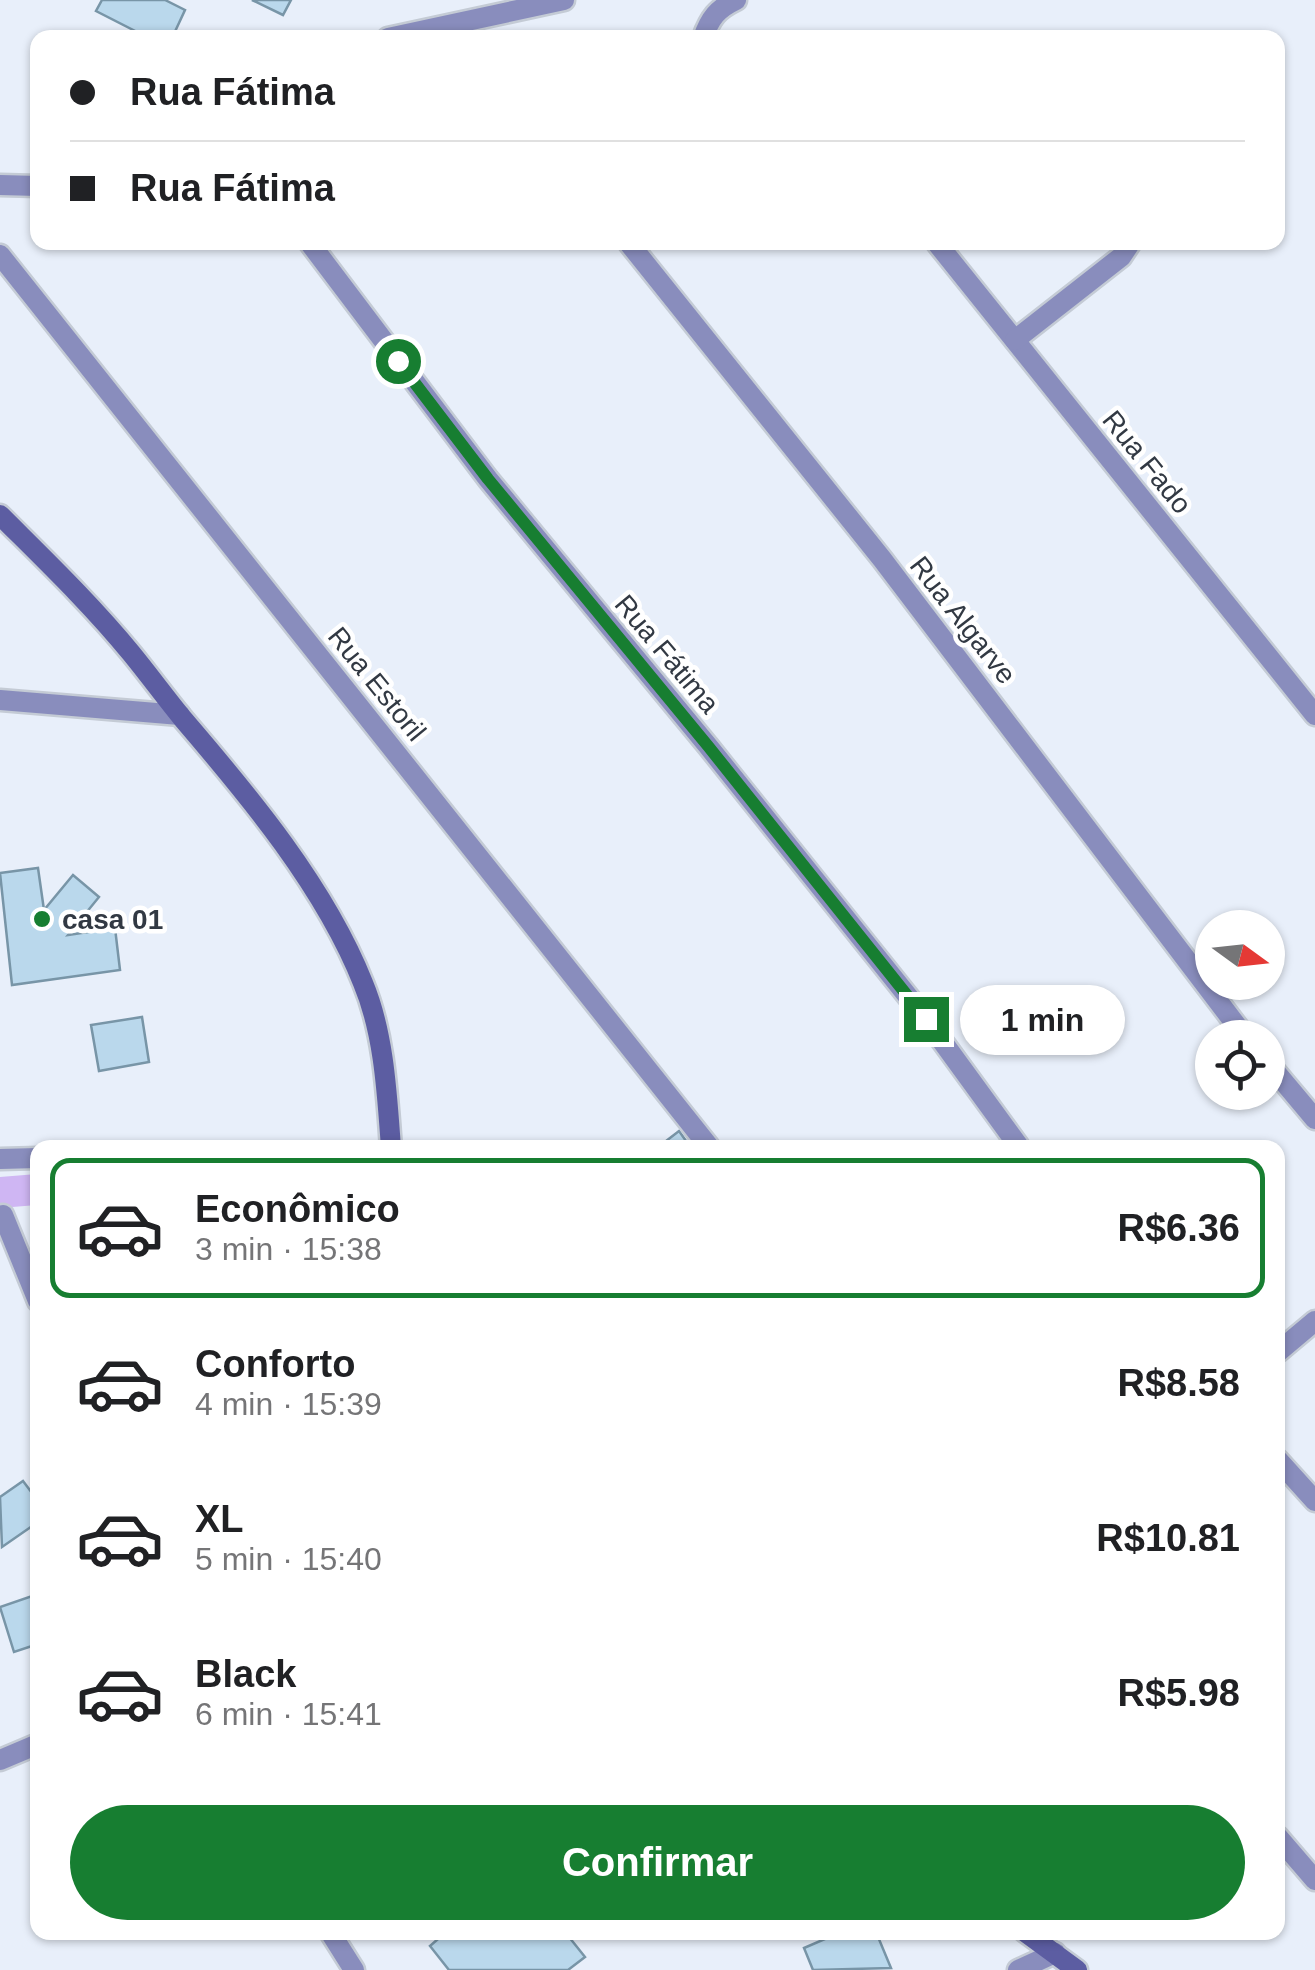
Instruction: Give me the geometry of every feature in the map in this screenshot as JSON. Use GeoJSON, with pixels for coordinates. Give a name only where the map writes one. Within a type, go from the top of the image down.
{"type":"FeatureCollection","features":[{"type":"Feature","properties":{"kind":"main road"},"geometry":{"type":"LineString","coordinates":[[0,515],[131,652],[285,848],[350,955],[372,1009],[387,1095],[390,1140]]}},
{"type":"Feature","properties":{"kind":"main road"},"geometry":{"type":"LineString","coordinates":[[1036,1940],[1077,1970]]}},
{"type":"Feature","properties":{"kind":"street"},"geometry":{"type":"LineString","coordinates":[[425,30],[564,0]]}},
{"type":"Feature","properties":{"kind":"street"},"geometry":{"type":"LineString","coordinates":[[707,30],[718,8],[736,0]]}},
{"type":"Feature","properties":{"kind":"street"},"geometry":{"type":"LineString","coordinates":[[0,185],[30,186]]}},
{"type":"Feature","properties":{"kind":"street","name":"Rua Fátima"},"geometry":{"type":"LineString","coordinates":[[315,250],[488,479],[890,974],[1015,1140]]}},
{"type":"Feature","properties":{"kind":"street","name":"Rua Algarve"},"geometry":{"type":"LineString","coordinates":[[634,250],[882,559],[1232,1020]]}},
{"type":"Feature","properties":{"kind":"street","name":"Rua Fado"},"geometry":{"type":"LineString","coordinates":[[942,250],[1315,715]]}},
{"type":"Feature","properties":{"kind":"street"},"geometry":{"type":"LineString","coordinates":[[1015,340],[1122,258],[1126,250]]}},
{"type":"Feature","properties":{"kind":"street","name":"Rua Estoril"},"geometry":{"type":"LineString","coordinates":[[0,256],[704,1140]]}},
{"type":"Feature","properties":{"kind":"street"},"geometry":{"type":"LineString","coordinates":[[0,700],[180,715]]}},
{"type":"Feature","properties":{"kind":"street"},"geometry":{"type":"LineString","coordinates":[[1285,1083],[1315,1119]]}},
{"type":"Feature","properties":{"kind":"street"},"geometry":{"type":"LineString","coordinates":[[0,1159],[30,1158]]}},
{"type":"Feature","properties":{"kind":"street"},"geometry":{"type":"LineString","coordinates":[[3,1215],[30,1282]]}},
{"type":"Feature","properties":{"kind":"street"},"geometry":{"type":"LineString","coordinates":[[1285,1346],[1315,1321]]}},
{"type":"Feature","properties":{"kind":"street"},"geometry":{"type":"LineString","coordinates":[[1285,1468],[1315,1501]]}},
{"type":"Feature","properties":{"kind":"street"},"geometry":{"type":"LineString","coordinates":[[0,1760],[30,1747]]}},
{"type":"Feature","properties":{"kind":"street"},"geometry":{"type":"LineString","coordinates":[[1285,1845],[1315,1880]]}},
{"type":"Feature","properties":{"kind":"street"},"geometry":{"type":"LineString","coordinates":[[335,1940],[354,1970]]}},
{"type":"Feature","properties":{"kind":"street"},"geometry":{"type":"LineString","coordinates":[[1018,1970],[1054,1954]]}},
{"type":"Feature","properties":{"kind":"shaded area"},"geometry":{"type":"Polygon","coordinates":[[[30,1175],[30,1206],[0,1208],[0,1177],[30,1175]]]}},
{"type":"Feature","properties":{"kind":"building"},"geometry":{"type":"Polygon","coordinates":[[[102,0],[165,0],[185,10],[176,30],[133,30],[96,11],[102,0]]]}},
{"type":"Feature","properties":{"kind":"building"},"geometry":{"type":"Polygon","coordinates":[[[252,0],[291,0],[283,15],[252,0]]]}},
{"type":"Feature","properties":{"kind":"building","name":"casa 01"},"geometry":{"type":"Polygon","coordinates":[[[38,868],[44,910],[73,875],[99,897],[68,935],[115,928],[120,970],[12,985],[0,873],[38,868]]]}},
{"type":"Feature","properties":{"kind":"building"},"geometry":{"type":"Polygon","coordinates":[[[142,1017],[149,1062],[99,1071],[91,1025],[142,1017]]]}},
{"type":"Feature","properties":{"kind":"building"},"geometry":{"type":"Polygon","coordinates":[[[679,1131],[685,1140],[667,1140],[679,1131]]]}},
{"type":"Feature","properties":{"kind":"building"},"geometry":{"type":"Polygon","coordinates":[[[23,1481],[30,1490],[30,1528],[2,1547],[0,1497],[23,1481]]]}},
{"type":"Feature","properties":{"kind":"building"},"geometry":{"type":"Polygon","coordinates":[[[30,1597],[30,1647],[14,1652],[0,1607],[30,1597]]]}},
{"type":"Feature","properties":{"kind":"building"},"geometry":{"type":"Polygon","coordinates":[[[437,1940],[571,1940],[585,1957],[568,1970],[449,1970],[430,1946],[437,1940]]]}},
{"type":"Feature","properties":{"kind":"building"},"geometry":{"type":"Polygon","coordinates":[[[822,1940],[879,1940],[891,1968],[813,1970],[804,1948],[822,1940]]]}},
{"type":"Feature","properties":{"kind":"place","name":"casa 01"},"geometry":{"type":"Point","coordinates":[42,919]}},
{"type":"Feature","properties":{"kind":"route"},"geometry":{"type":"LineString","coordinates":[[398,361],[488,479],[926,1019]]}}]}
